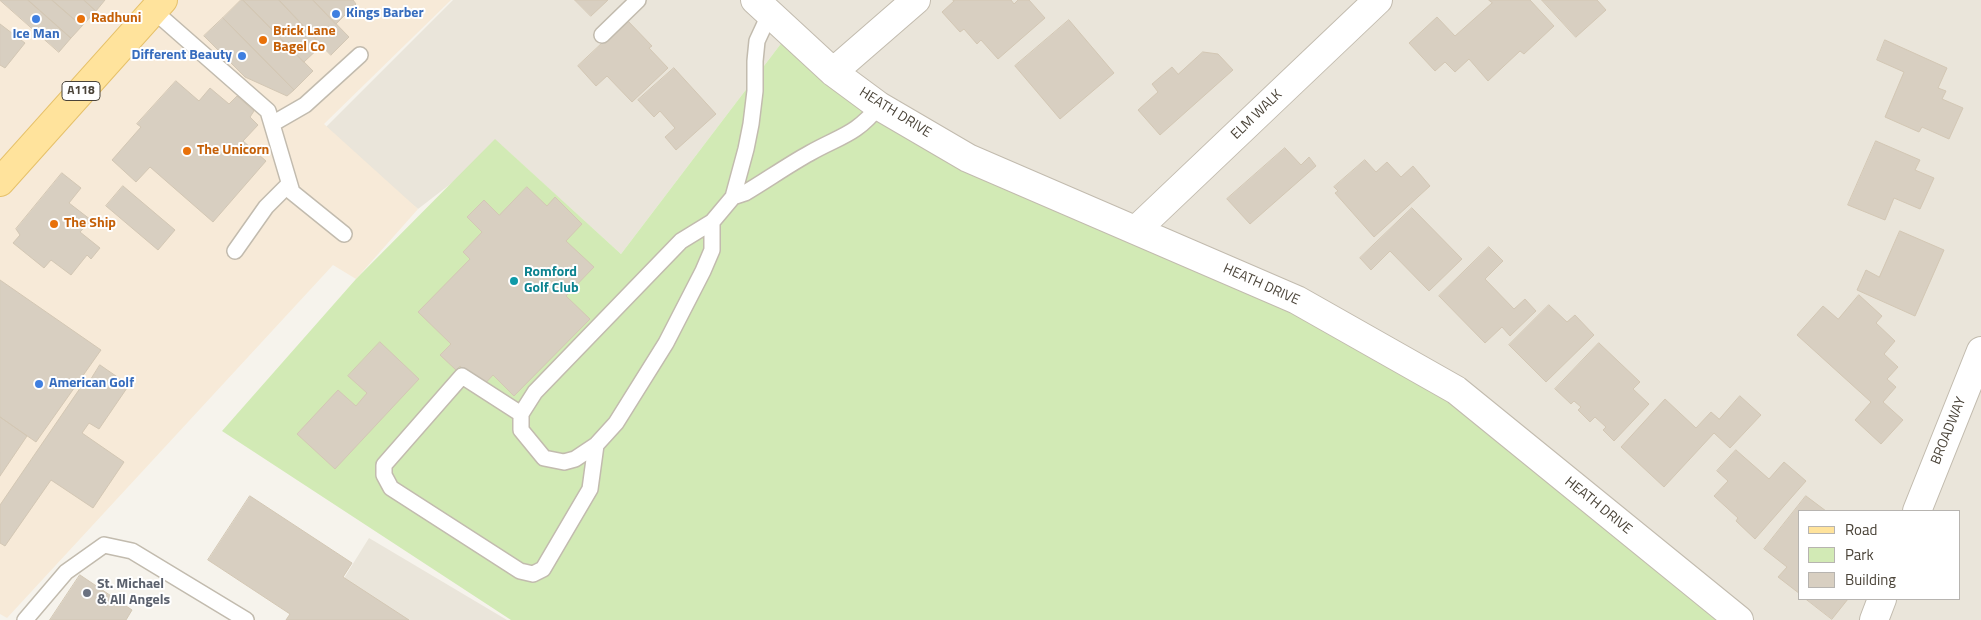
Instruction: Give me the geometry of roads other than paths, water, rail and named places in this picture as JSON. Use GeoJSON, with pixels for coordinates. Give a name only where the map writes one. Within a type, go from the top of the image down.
{"type":"FeatureCollection","features":[{"type":"Feature","properties":{"kind":"main road","name":"A118"},"geometry":{"type":"LineString","coordinates":[[1,180],[158,5]]}},
{"type":"Feature","properties":{"kind":"street"},"geometry":{"type":"LineString","coordinates":[[833,72],[916,0]]}},
{"type":"Feature","properties":{"kind":"street","name":"ELM WALK"},"geometry":{"type":"LineString","coordinates":[[1136,230],[1378,0]]}},
{"type":"Feature","properties":{"kind":"street","name":"HEATH DRIVE"},"geometry":{"type":"LineString","coordinates":[[762,8],[833,72],[879,106],[968,158],[1297,300],[1456,390],[1738,620]]}},
{"type":"Feature","properties":{"kind":"street","name":"BROADWAY"},"geometry":{"type":"LineString","coordinates":[[1917,510],[1981,351]]}},
{"type":"Feature","properties":{"kind":"street"},"geometry":{"type":"LineString","coordinates":[[1874,620],[1882,600]]}},
{"type":"Feature","properties":{"kind":"lane"},"geometry":{"type":"LineString","coordinates":[[602,35],[638,0]]}},
{"type":"Feature","properties":{"kind":"lane"},"geometry":{"type":"LineString","coordinates":[[158,5],[268,111],[292,192],[344,234]]}},
{"type":"Feature","properties":{"kind":"lane"},"geometry":{"type":"LineString","coordinates":[[712,222],[712,250],[666,343],[616,423],[596,445],[575,459],[564,462],[544,458],[521,430],[521,414],[535,392],[681,241],[712,222],[732,196],[746,149],[751,124],[756,92],[755,61],[762,8]]}},
{"type":"Feature","properties":{"kind":"lane"},"geometry":{"type":"LineString","coordinates":[[272,124],[305,105],[360,54]]}},
{"type":"Feature","properties":{"kind":"lane"},"geometry":{"type":"LineString","coordinates":[[732,196],[745,193],[813,152],[852,132],[872,115],[879,106]]}},
{"type":"Feature","properties":{"kind":"lane"},"geometry":{"type":"LineString","coordinates":[[235,251],[266,207],[289,184]]}},
{"type":"Feature","properties":{"kind":"lane"},"geometry":{"type":"LineString","coordinates":[[521,414],[462,376],[384,465],[384,475],[392,488],[520,571],[533,574],[543,569],[590,489],[596,445]]}},
{"type":"Feature","properties":{"kind":"lane"},"geometry":{"type":"LineString","coordinates":[[25,620],[66,572],[104,545],[132,551],[246,620]]}},
{"type":"Feature","properties":{"kind":"place","name":"Kings Barber"},"geometry":{"type":"Point","coordinates":[336,14]}},
{"type":"Feature","properties":{"kind":"place","name":"Ice Man"},"geometry":{"type":"Point","coordinates":[36,19]}},
{"type":"Feature","properties":{"kind":"place","name":"Radhuni"},"geometry":{"type":"Point","coordinates":[81,19]}},
{"type":"Feature","properties":{"kind":"place","name":"Brick Lane Bagel Co"},"geometry":{"type":"Point","coordinates":[263,40]}},
{"type":"Feature","properties":{"kind":"place","name":"Different Beauty"},"geometry":{"type":"Point","coordinates":[242,56]}},
{"type":"Feature","properties":{"kind":"place","name":"The Unicorn"},"geometry":{"type":"Point","coordinates":[187,151]}},
{"type":"Feature","properties":{"kind":"place","name":"The Ship"},"geometry":{"type":"Point","coordinates":[54,224]}},
{"type":"Feature","properties":{"kind":"place","name":"Romford Golf Club"},"geometry":{"type":"Point","coordinates":[514,281]}},
{"type":"Feature","properties":{"kind":"place","name":"American Golf"},"geometry":{"type":"Point","coordinates":[39,384]}},
{"type":"Feature","properties":{"kind":"place","name":"St. Michael & All Angels"},"geometry":{"type":"Point","coordinates":[87,593]}}]}
